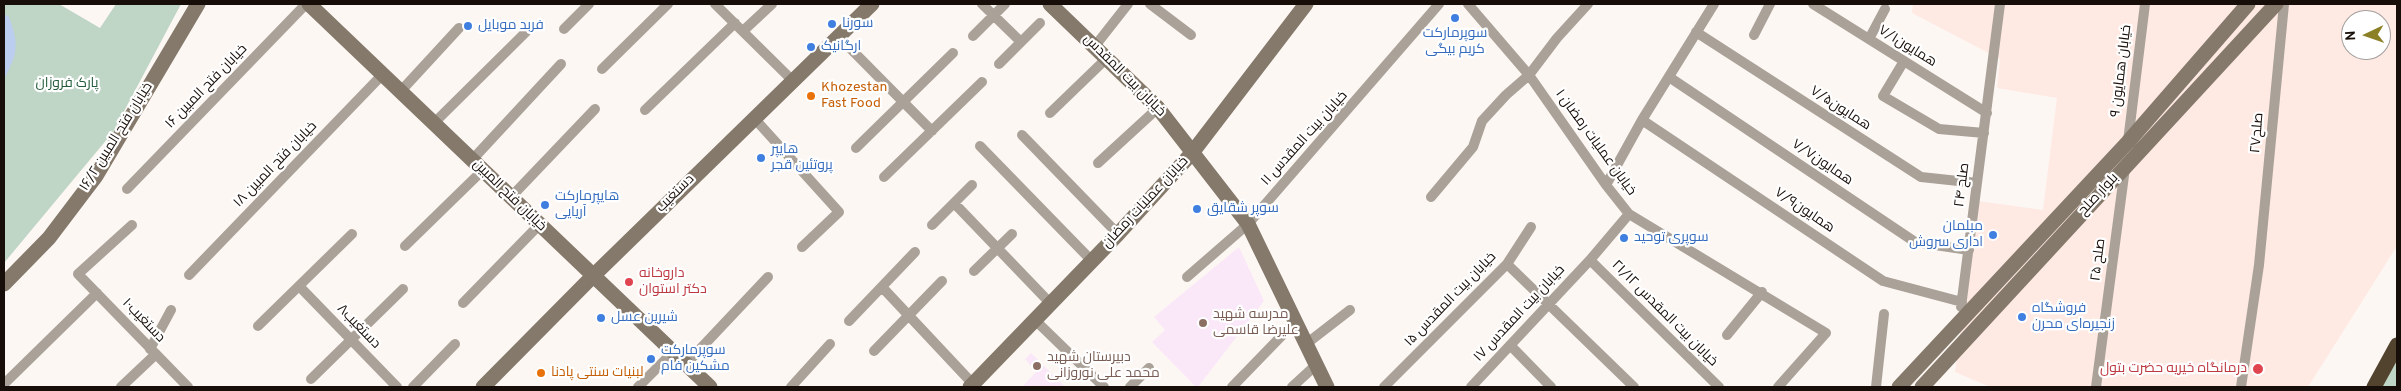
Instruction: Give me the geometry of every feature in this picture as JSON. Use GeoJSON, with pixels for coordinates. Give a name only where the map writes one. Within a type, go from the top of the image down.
{"type":"FeatureCollection","features":[{"type":"Feature","properties":{"kind":"highway"},"geometry":{"type":"LineString","coordinates":[[2374,387],[2397,345]]}},
{"type":"Feature","properties":{"kind":"street","name":"خیابان فتح المبین ۱۶/۲"},"geometry":{"type":"LineString","coordinates":[[4,284],[49,238],[96,176],[198,4]]}},
{"type":"Feature","properties":{"kind":"street"},"geometry":{"type":"LineString","coordinates":[[564,29],[589,4]]}},
{"type":"Feature","properties":{"kind":"street"},"geometry":{"type":"LineString","coordinates":[[602,69],[668,4]]}},
{"type":"Feature","properties":{"kind":"street"},"geometry":{"type":"LineString","coordinates":[[715,4],[792,80]]}},
{"type":"Feature","properties":{"kind":"street"},"geometry":{"type":"LineString","coordinates":[[743,31],[772,4]]}},
{"type":"Feature","properties":{"kind":"street","name":"دستغیب"},"geometry":{"type":"LineString","coordinates":[[483,387],[593,276],[871,4]]}},
{"type":"Feature","properties":{"kind":"street"},"geometry":{"type":"LineString","coordinates":[[982,4],[1021,42]]}},
{"type":"Feature","properties":{"kind":"street"},"geometry":{"type":"LineString","coordinates":[[973,36],[1005,4]]}},
{"type":"Feature","properties":{"kind":"street","name":"خیابان بیت المقدس"},"geometry":{"type":"LineString","coordinates":[[1050,4],[1096,46],[1158,108],[1248,224],[1326,387]]}},
{"type":"Feature","properties":{"kind":"street"},"geometry":{"type":"LineString","coordinates":[[1096,46],[1128,4]]}},
{"type":"Feature","properties":{"kind":"street"},"geometry":{"type":"LineString","coordinates":[[1150,4],[1191,35]]}},
{"type":"Feature","properties":{"kind":"street","name":"خیابان عملیات رمضان"},"geometry":{"type":"LineString","coordinates":[[972,385],[1118,234],[1192,154],[1306,4]]}},
{"type":"Feature","properties":{"kind":"street","name":"خیابان بیت المقدس ۱۱"},"geometry":{"type":"LineString","coordinates":[[1187,277],[1248,224],[1362,95],[1439,4]]}},
{"type":"Feature","properties":{"kind":"street","name":"خیابان عملیات رمضان ۱"},"geometry":{"type":"LineString","coordinates":[[1468,4],[1529,75],[1606,185],[1629,214],[1826,332],[1778,387]]}},
{"type":"Feature","properties":{"kind":"street"},"geometry":{"type":"LineString","coordinates":[[1431,197],[1473,147],[1482,121],[1529,75],[1556,38],[1588,4]]}},
{"type":"Feature","properties":{"kind":"street"},"geometry":{"type":"LineString","coordinates":[[1606,185],[1642,120],[1714,4]]}},
{"type":"Feature","properties":{"kind":"street"},"geometry":{"type":"LineString","coordinates":[[1754,36],[1770,4]]}},
{"type":"Feature","properties":{"kind":"street","name":"همایون۷/۱"},"geometry":{"type":"LineString","coordinates":[[1813,4],[1986,113]]}},
{"type":"Feature","properties":{"kind":"street","name":"صلح ۲۴"},"geometry":{"type":"LineString","coordinates":[[1959,325],[2000,4]]}},
{"type":"Feature","properties":{"kind":"street","name":"خیابان همایون ۹"},"geometry":{"type":"LineString","coordinates":[[2128,142],[2144,4]]}},
{"type":"Feature","properties":{"kind":"street","name":"بلوار صلح"},"geometry":{"type":"LineString","coordinates":[[1899,387],[2128,142],[2248,4]]}},
{"type":"Feature","properties":{"kind":"street","name":"بلوار صلح"},"geometry":{"type":"LineString","coordinates":[[1922,387],[2276,4]]}},
{"type":"Feature","properties":{"kind":"street","name":"صلح۲۷"},"geometry":{"type":"LineString","coordinates":[[2241,387],[2259,265],[2284,4]]}},
{"type":"Feature","properties":{"kind":"street","name":"خیابان فتح المبین"},"geometry":{"type":"LineString","coordinates":[[313,5],[400,92],[710,387]]}},
{"type":"Feature","properties":{"kind":"street","name":"خیابان فتح المبین ۱۶"},"geometry":{"type":"LineString","coordinates":[[127,189],[313,5]]}},
{"type":"Feature","properties":{"kind":"street"},"geometry":{"type":"LineString","coordinates":[[1869,39],[1885,8]]}},
{"type":"Feature","properties":{"kind":"street"},"geometry":{"type":"LineString","coordinates":[[645,110],[735,23]]}},
{"type":"Feature","properties":{"kind":"street"},"geometry":{"type":"LineString","coordinates":[[999,64],[1040,23]]}},
{"type":"Feature","properties":{"kind":"street"},"geometry":{"type":"LineString","coordinates":[[400,92],[459,28]]}},
{"type":"Feature","properties":{"kind":"street"},"geometry":{"type":"LineString","coordinates":[[434,123],[526,32]]}},
{"type":"Feature","properties":{"kind":"street","name":"همایون۷/۵"},"geometry":{"type":"LineString","coordinates":[[1696,32],[1921,178],[1977,183]]}},
{"type":"Feature","properties":{"kind":"street"},"geometry":{"type":"LineString","coordinates":[[838,36],[932,130]]}},
{"type":"Feature","properties":{"kind":"street"},"geometry":{"type":"LineString","coordinates":[[856,148],[953,53]]}},
{"type":"Feature","properties":{"kind":"street"},"geometry":{"type":"LineString","coordinates":[[1050,113],[1107,58]]}},
{"type":"Feature","properties":{"kind":"street"},"geometry":{"type":"LineString","coordinates":[[1904,60],[1883,96],[1939,129],[1984,133]]}},
{"type":"Feature","properties":{"kind":"street"},"geometry":{"type":"LineString","coordinates":[[405,246],[477,165],[562,64]]}},
{"type":"Feature","properties":{"kind":"street","name":"خیابان فتح المبین ۱۸"},"geometry":{"type":"LineString","coordinates":[[190,274],[383,74]]}},
{"type":"Feature","properties":{"kind":"street","name":"همایون۷/۷"},"geometry":{"type":"LineString","coordinates":[[1669,77],[1915,242],[1969,250]]}},
{"type":"Feature","properties":{"kind":"street"},"geometry":{"type":"LineString","coordinates":[[884,177],[982,82]]}},
{"type":"Feature","properties":{"kind":"street"},"geometry":{"type":"LineString","coordinates":[[1098,163],[1158,108]]}},
{"type":"Feature","properties":{"kind":"street"},"geometry":{"type":"LineString","coordinates":[[511,197],[595,109]]}},
{"type":"Feature","properties":{"kind":"street"},"geometry":{"type":"LineString","coordinates":[[754,118],[839,212],[802,248]]}},
{"type":"Feature","properties":{"kind":"street","name":"همایون۷/۹"},"geometry":{"type":"LineString","coordinates":[[1642,120],[1883,281],[1962,302]]}},
{"type":"Feature","properties":{"kind":"street"},"geometry":{"type":"LineString","coordinates":[[1022,135],[1118,234]]}},
{"type":"Feature","properties":{"kind":"street"},"geometry":{"type":"LineString","coordinates":[[980,146],[1092,261]]}},
{"type":"Feature","properties":{"kind":"street","name":"صلح ۲۵"},"geometry":{"type":"LineString","coordinates":[[2096,387],[2125,167]]}},
{"type":"Feature","properties":{"kind":"street"},"geometry":{"type":"LineString","coordinates":[[932,225],[972,185]]}},
{"type":"Feature","properties":{"kind":"street"},"geometry":{"type":"LineString","coordinates":[[954,203],[1051,304]]}},
{"type":"Feature","properties":{"kind":"street","name":"خیابان بیت المقدس ۱۷"},"geometry":{"type":"LineString","coordinates":[[1470,387],[1590,260],[1629,214]]}},
{"type":"Feature","properties":{"kind":"street"},"geometry":{"type":"LineString","coordinates":[[463,303],[540,224]]}},
{"type":"Feature","properties":{"kind":"street","name":"دستغیب۱۰"},"geometry":{"type":"LineString","coordinates":[[132,225],[78,274],[188,387]]}},
{"type":"Feature","properties":{"kind":"street","name":"خیابان بیت المقدس ۱۵"},"geometry":{"type":"LineString","coordinates":[[1384,387],[1507,264],[1531,227]]}},
{"type":"Feature","properties":{"kind":"street"},"geometry":{"type":"LineString","coordinates":[[258,326],[352,234]]}},
{"type":"Feature","properties":{"kind":"street"},"geometry":{"type":"LineString","coordinates":[[974,271],[1012,234]]}},
{"type":"Feature","properties":{"kind":"street"},"geometry":{"type":"LineString","coordinates":[[849,321],[915,252]]}},
{"type":"Feature","properties":{"kind":"street","name":"خیابان بیت المقدس ۲۱/۱۲"},"geometry":{"type":"LineString","coordinates":[[1590,260],[1718,387]]}},
{"type":"Feature","properties":{"kind":"street"},"geometry":{"type":"LineString","coordinates":[[1507,264],[1634,387]]}},
{"type":"Feature","properties":{"kind":"street"},"geometry":{"type":"LineString","coordinates":[[686,364],[768,278]]}},
{"type":"Feature","properties":{"kind":"street"},"geometry":{"type":"LineString","coordinates":[[874,351],[942,281]]}},
{"type":"Feature","properties":{"kind":"street","name":"دستغیب۸"},"geometry":{"type":"LineString","coordinates":[[299,286],[397,387]]}},
{"type":"Feature","properties":{"kind":"street"},"geometry":{"type":"LineString","coordinates":[[882,287],[972,385]]}},
{"type":"Feature","properties":{"kind":"street"},"geometry":{"type":"LineString","coordinates":[[311,379],[403,290]]}},
{"type":"Feature","properties":{"kind":"street"},"geometry":{"type":"LineString","coordinates":[[1727,335],[1762,292]]}},
{"type":"Feature","properties":{"kind":"street"},"geometry":{"type":"LineString","coordinates":[[4,384],[97,293]]}},
{"type":"Feature","properties":{"kind":"street"},"geometry":{"type":"LineString","coordinates":[[121,387],[153,351],[171,310]]}},
{"type":"Feature","properties":{"kind":"street"},"geometry":{"type":"LineString","coordinates":[[1306,344],[1350,310]]}},
{"type":"Feature","properties":{"kind":"street"},"geometry":{"type":"LineString","coordinates":[[1876,387],[1884,314]]}},
{"type":"Feature","properties":{"kind":"street"},"geometry":{"type":"LineString","coordinates":[[1035,320],[1104,387]]}},
{"type":"Feature","properties":{"kind":"street"},"geometry":{"type":"LineString","coordinates":[[1232,387],[1295,322]]}},
{"type":"Feature","properties":{"kind":"street"},"geometry":{"type":"LineString","coordinates":[[413,387],[455,344]]}},
{"type":"Feature","properties":{"kind":"street"},"geometry":{"type":"LineString","coordinates":[[791,387],[830,344]]}},
{"type":"Feature","properties":{"kind":"street"},"geometry":{"type":"LineString","coordinates":[[1510,345],[1552,387]]}},
{"type":"Feature","properties":{"kind":"street"},"geometry":{"type":"LineString","coordinates":[[638,387],[673,352]]}},
{"type":"Feature","properties":{"kind":"street"},"geometry":{"type":"LineString","coordinates":[[1292,387],[1316,365]]}},
{"type":"Feature","properties":{"kind":"street"},"geometry":{"type":"LineString","coordinates":[[1130,387],[1149,368]]}},
{"type":"Feature","properties":{"kind":"shaded area"},"geometry":{"type":"Polygon","coordinates":[[[1913,4],[2397,4],[2397,246],[2308,387],[1990,387],[1955,372],[1978,201],[2043,210],[2057,98],[1997,88],[2000,59],[1912,13],[1913,4]]]}},
{"type":"Feature","properties":{"kind":"shaded area","name":"مدرسه شهید علیرضا قاسمی"},"geometry":{"type":"Polygon","coordinates":[[[1239,247],[1264,301],[1198,387],[1196,387],[1152,342],[1165,330],[1154,317],[1239,247]]]}},
{"type":"Feature","properties":{"kind":"shaded area","name":"دبیرستان شهید محمد علی نوروزانی"},"geometry":{"type":"Polygon","coordinates":[[[1031,353],[1065,387],[1022,387],[1036,372],[1025,359],[1031,353]]]}},
{"type":"Feature","properties":{"kind":"green space","name":"پارک فروزان"},"geometry":{"type":"Polygon","coordinates":[[[4,4],[59,4],[100,28],[116,4],[181,4],[113,132],[4,263],[4,4]]]}},
{"type":"Feature","properties":{"kind":"green space"},"geometry":{"type":"Polygon","coordinates":[[[2397,351],[2397,387],[2377,387],[2397,351]]]}},
{"type":"Feature","properties":{"kind":"water"},"geometry":{"type":"Polygon","coordinates":[[[4,14],[9,17],[16,49],[4,79],[4,14]]]}},
{"type":"Feature","properties":{"kind":"place","name":"سوپرمارکت کریم بیگی"},"geometry":{"type":"Point","coordinates":[1455,18]}},
{"type":"Feature","properties":{"kind":"place","name":"سورنا"},"geometry":{"type":"Point","coordinates":[832,24]}},
{"type":"Feature","properties":{"kind":"place","name":"فربد موبایل"},"geometry":{"type":"Point","coordinates":[468,26]}},
{"type":"Feature","properties":{"kind":"place","name":"ارگانیک"},"geometry":{"type":"Point","coordinates":[811,47]}},
{"type":"Feature","properties":{"kind":"place","name":"Khozestan Fast Food"},"geometry":{"type":"Point","coordinates":[811,96]}},
{"type":"Feature","properties":{"kind":"place","name":"هایپر پروتئین قجر"},"geometry":{"type":"Point","coordinates":[761,158]}},
{"type":"Feature","properties":{"kind":"place","name":"هایپرمارکت آریایی"},"geometry":{"type":"Point","coordinates":[545,205]}},
{"type":"Feature","properties":{"kind":"place","name":"سوپر شقایق"},"geometry":{"type":"Point","coordinates":[1197,209]}},
{"type":"Feature","properties":{"kind":"place","name":"مبلمان اداری سروش"},"geometry":{"type":"Point","coordinates":[1993,235]}},
{"type":"Feature","properties":{"kind":"place","name":"سوپری توحید"},"geometry":{"type":"Point","coordinates":[1624,238]}},
{"type":"Feature","properties":{"kind":"place","name":"داروخانه دکتر استوان"},"geometry":{"type":"Point","coordinates":[629,282]}},
{"type":"Feature","properties":{"kind":"place","name":"فروشگاه زنجیره‌ای محرن"},"geometry":{"type":"Point","coordinates":[2022,317]}},
{"type":"Feature","properties":{"kind":"place","name":"شیرین عسل"},"geometry":{"type":"Point","coordinates":[601,318]}},
{"type":"Feature","properties":{"kind":"place","name":"مدرسه شهید علیرضا قاسمی"},"geometry":{"type":"Point","coordinates":[1203,323]}},
{"type":"Feature","properties":{"kind":"place","name":"سوپرمارکت مشکین فام"},"geometry":{"type":"Point","coordinates":[651,359]}},
{"type":"Feature","properties":{"kind":"place","name":"دبیرستان شهید محمد علی نوروزانی"},"geometry":{"type":"Point","coordinates":[1037,366]}},
{"type":"Feature","properties":{"kind":"place","name":"درمانگاه خیریه حضرت بتول"},"geometry":{"type":"Point","coordinates":[2258,369]}},
{"type":"Feature","properties":{"kind":"place","name":"لبنیات سنتی پادنا"},"geometry":{"type":"Point","coordinates":[541,373]}}]}
